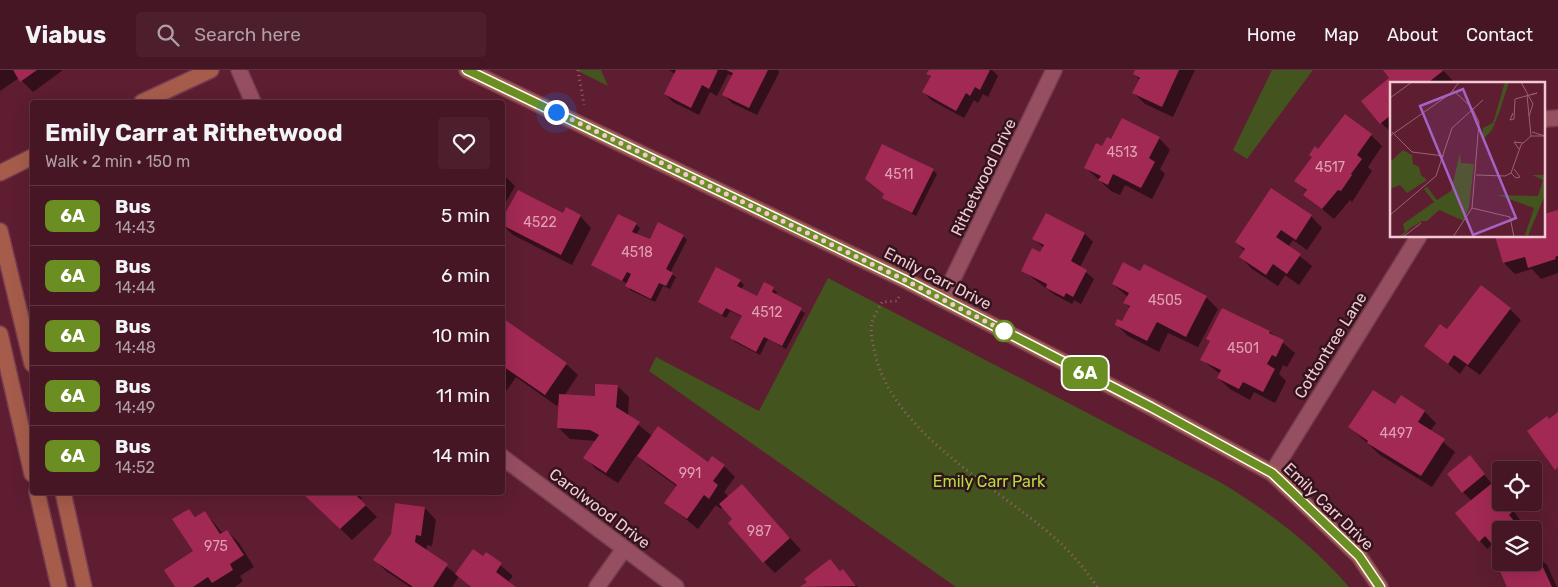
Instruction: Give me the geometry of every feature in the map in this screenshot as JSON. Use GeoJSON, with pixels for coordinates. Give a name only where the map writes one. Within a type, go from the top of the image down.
{"type":"FeatureCollection","features":[{"type":"Feature","properties":{"kind":"street"},"geometry":{"type":"LineString","coordinates":[[146,100],[211,70]]}},
{"type":"Feature","properties":{"kind":"street"},"geometry":{"type":"LineString","coordinates":[[239,70],[252,100]]}},
{"type":"Feature","properties":{"kind":"street","name":"Emily Carr Drive"},"geometry":{"type":"LineString","coordinates":[[467,70],[907,281],[1151,407],[1272,473],[1359,556],[1380,587]]}},
{"type":"Feature","properties":{"kind":"street","name":"Rithetwood Drive"},"geometry":{"type":"LineString","coordinates":[[942,299],[1054,70]]}},
{"type":"Feature","properties":{"kind":"street"},"geometry":{"type":"LineString","coordinates":[[0,173],[30,158]]}},
{"type":"Feature","properties":{"kind":"street"},"geometry":{"type":"LineString","coordinates":[[0,231],[30,356]]}},
{"type":"Feature","properties":{"kind":"street","name":"Cottontree Lane"},"geometry":{"type":"LineString","coordinates":[[1272,473],[1417,238]]}},
{"type":"Feature","properties":{"kind":"street"},"geometry":{"type":"LineString","coordinates":[[0,334],[30,465]]}},
{"type":"Feature","properties":{"kind":"street","name":"Carolwood Drive"},"geometry":{"type":"LineString","coordinates":[[505,459],[676,587]]}},
{"type":"Feature","properties":{"kind":"street"},"geometry":{"type":"LineString","coordinates":[[38,495],[59,587]]}},
{"type":"Feature","properties":{"kind":"street"},"geometry":{"type":"LineString","coordinates":[[64,495],[84,587]]}},
{"type":"Feature","properties":{"kind":"street"},"geometry":{"type":"LineString","coordinates":[[597,587],[624,549]]}},
{"type":"Feature","properties":{"kind":"path"},"geometry":{"type":"LineString","coordinates":[[578,70],[588,128]]}},
{"type":"Feature","properties":{"kind":"path"},"geometry":{"type":"LineString","coordinates":[[907,281],[897,301],[882,302],[872,322],[871,336],[877,368],[893,394],[935,442],[1050,533],[1086,569],[1097,587]]}},
{"type":"Feature","properties":{"kind":"green space"},"geometry":{"type":"Polygon","coordinates":[[[576,70],[601,70],[608,86],[576,70]]]}},
{"type":"Feature","properties":{"kind":"green space"},"geometry":{"type":"Polygon","coordinates":[[[1272,70],[1313,70],[1247,159],[1233,150],[1272,70]]]}},
{"type":"Feature","properties":{"kind":"green space","name":"Emily Carr Park"},"geometry":{"type":"Polygon","coordinates":[[[828,278],[1220,482],[1289,529],[1335,571],[1349,587],[956,587],[649,371],[656,357],[759,411],[828,278]]]}},
{"type":"Feature","properties":{"kind":"building"},"geometry":{"type":"Polygon","coordinates":[[[13,70],[37,70],[20,82],[13,70]]]}},
{"type":"Feature","properties":{"kind":"building"},"geometry":{"type":"Polygon","coordinates":[[[676,70],[718,70],[709,89],[702,85],[691,108],[664,94],[676,70]]]}},
{"type":"Feature","properties":{"kind":"building"},"geometry":{"type":"Polygon","coordinates":[[[726,70],[768,70],[749,108],[722,95],[733,73],[726,70]]]}},
{"type":"Feature","properties":{"kind":"building"},"geometry":{"type":"Polygon","coordinates":[[[929,70],[990,70],[980,90],[975,87],[970,96],[966,93],[956,111],[922,92],[931,76],[926,74],[929,70]]]}},
{"type":"Feature","properties":{"kind":"building"},"geometry":{"type":"Polygon","coordinates":[[[1135,70],[1179,70],[1162,107],[1132,93],[1140,78],[1133,74],[1135,70]]]}},
{"type":"Feature","properties":{"kind":"building"},"geometry":{"type":"Polygon","coordinates":[[[1383,70],[1444,70],[1429,82],[1390,82],[1390,116],[1380,124],[1361,101],[1389,78],[1383,70]]]}},
{"type":"Feature","properties":{"kind":"building"},"geometry":{"type":"Polygon","coordinates":[[[1345,114],[1372,134],[1357,155],[1362,159],[1352,175],[1341,191],[1338,190],[1322,209],[1303,195],[1307,190],[1294,181],[1312,157],[1309,155],[1315,146],[1318,149],[1345,114]]]}},
{"type":"Feature","properties":{"kind":"building"},"geometry":{"type":"Polygon","coordinates":[[[1122,118],[1160,137],[1149,158],[1155,162],[1141,188],[1113,174],[1108,185],[1098,180],[1101,176],[1084,168],[1096,143],[1102,146],[1107,137],[1111,139],[1122,118]]]}},
{"type":"Feature","properties":{"kind":"building"},"geometry":{"type":"Polygon","coordinates":[[[882,144],[934,169],[912,213],[882,198],[884,194],[865,179],[882,144]]]}},
{"type":"Feature","properties":{"kind":"building"},"geometry":{"type":"Polygon","coordinates":[[[1271,188],[1312,215],[1296,240],[1281,230],[1276,237],[1301,254],[1287,274],[1273,264],[1266,275],[1239,257],[1245,249],[1235,242],[1271,188]]]}},
{"type":"Feature","properties":{"kind":"building"},"geometry":{"type":"Polygon","coordinates":[[[518,190],[563,213],[566,207],[581,215],[561,255],[505,227],[505,214],[518,190]]]}},
{"type":"Feature","properties":{"kind":"building"},"geometry":{"type":"Polygon","coordinates":[[[1558,210],[1558,256],[1555,257],[1556,259],[1528,268],[1525,257],[1503,263],[1496,238],[1546,238],[1546,213],[1558,210]]]}},
{"type":"Feature","properties":{"kind":"building"},"geometry":{"type":"Polygon","coordinates":[[[1046,213],[1085,233],[1071,261],[1087,270],[1073,297],[1066,293],[1064,297],[1046,288],[1047,284],[1021,271],[1032,248],[1040,252],[1044,245],[1032,239],[1046,213]]]}},
{"type":"Feature","properties":{"kind":"building"},"geometry":{"type":"Polygon","coordinates":[[[618,214],[637,223],[632,232],[650,239],[658,222],[684,235],[666,269],[673,273],[666,286],[659,283],[651,299],[625,286],[631,274],[627,272],[622,281],[591,265],[618,214]]]}},
{"type":"Feature","properties":{"kind":"building"},"geometry":{"type":"Polygon","coordinates":[[[1123,262],[1140,271],[1144,264],[1207,296],[1186,337],[1157,322],[1147,341],[1115,325],[1117,319],[1122,321],[1130,306],[1123,303],[1129,293],[1112,284],[1123,262]]]}},
{"type":"Feature","properties":{"kind":"building"},"geometry":{"type":"Polygon","coordinates":[[[716,267],[741,280],[737,286],[757,296],[764,282],[774,287],[772,292],[802,308],[782,346],[764,337],[756,352],[730,338],[742,316],[726,308],[722,315],[698,302],[716,267]]]}},
{"type":"Feature","properties":{"kind":"building"},"geometry":{"type":"Polygon","coordinates":[[[1481,285],[1511,308],[1468,365],[1454,355],[1448,364],[1424,346],[1440,324],[1447,329],[1481,285]]]}},
{"type":"Feature","properties":{"kind":"building"},"geometry":{"type":"Polygon","coordinates":[[[1222,308],[1270,331],[1269,333],[1284,340],[1276,357],[1272,355],[1267,364],[1275,369],[1263,392],[1243,382],[1239,389],[1217,378],[1221,370],[1200,360],[1210,341],[1206,339],[1222,308]]]}},
{"type":"Feature","properties":{"kind":"building"},"geometry":{"type":"Polygon","coordinates":[[[505,320],[567,363],[545,395],[505,368],[505,320]]]}},
{"type":"Feature","properties":{"kind":"building"},"geometry":{"type":"Polygon","coordinates":[[[595,384],[618,385],[616,407],[640,422],[606,473],[583,458],[599,435],[590,430],[557,428],[559,394],[595,396],[595,384]]]}},
{"type":"Feature","properties":{"kind":"building"},"geometry":{"type":"Polygon","coordinates":[[[1373,390],[1395,404],[1401,395],[1425,411],[1418,422],[1445,439],[1421,476],[1367,443],[1368,441],[1348,427],[1373,390]]]}},
{"type":"Feature","properties":{"kind":"building"},"geometry":{"type":"Polygon","coordinates":[[[1558,412],[1558,467],[1555,470],[1527,431],[1547,416],[1549,419],[1558,412]]]}},
{"type":"Feature","properties":{"kind":"building"},"geometry":{"type":"Polygon","coordinates":[[[658,426],[708,462],[712,456],[725,465],[713,481],[718,485],[709,499],[704,495],[687,519],[664,503],[677,485],[637,456],[658,426]]]}},
{"type":"Feature","properties":{"kind":"building"},"geometry":{"type":"Polygon","coordinates":[[[1470,455],[1485,474],[1462,493],[1447,474],[1470,455]]]}},
{"type":"Feature","properties":{"kind":"building"},"geometry":{"type":"Polygon","coordinates":[[[742,484],[790,538],[763,563],[728,523],[732,519],[719,504],[742,484]]]}},
{"type":"Feature","properties":{"kind":"building"},"geometry":{"type":"Polygon","coordinates":[[[1491,484],[1492,511],[1513,511],[1509,515],[1514,521],[1492,521],[1492,542],[1485,536],[1479,542],[1455,513],[1491,484]]]}},
{"type":"Feature","properties":{"kind":"building"},"geometry":{"type":"Polygon","coordinates":[[[304,495],[356,495],[366,505],[340,529],[304,495]]]}},
{"type":"Feature","properties":{"kind":"building"},"geometry":{"type":"Polygon","coordinates":[[[395,503],[425,507],[421,536],[416,535],[415,542],[448,564],[433,587],[413,587],[373,560],[391,534],[395,503]]]}},
{"type":"Feature","properties":{"kind":"building"},"geometry":{"type":"Polygon","coordinates":[[[189,509],[195,517],[205,511],[220,534],[227,530],[244,555],[230,564],[233,570],[212,583],[208,577],[193,587],[175,587],[164,570],[193,551],[172,519],[189,509]]]}},
{"type":"Feature","properties":{"kind":"building"},"geometry":{"type":"Polygon","coordinates":[[[473,549],[483,556],[486,552],[502,563],[496,572],[516,587],[471,587],[455,574],[473,549]]]}},
{"type":"Feature","properties":{"kind":"building"},"geometry":{"type":"Polygon","coordinates":[[[830,559],[840,571],[843,569],[856,586],[800,587],[807,582],[804,579],[830,559]]]}},
{"type":"Feature","properties":{"kind":"building"},"geometry":{"type":"Polygon","coordinates":[[[1542,565],[1552,587],[1507,587],[1500,571],[1542,571],[1542,565]]]}},
{"type":"Feature","properties":{"kind":"bus line","name":"6A"},"geometry":{"type":"LineString","coordinates":[[467,70],[907,281],[1151,407],[1272,473],[1359,556],[1380,587]]}},
{"type":"Feature","properties":{"kind":"route"},"geometry":{"type":"LineString","coordinates":[[556,112],[907,281],[1012,335],[1004,331]]}}]}
